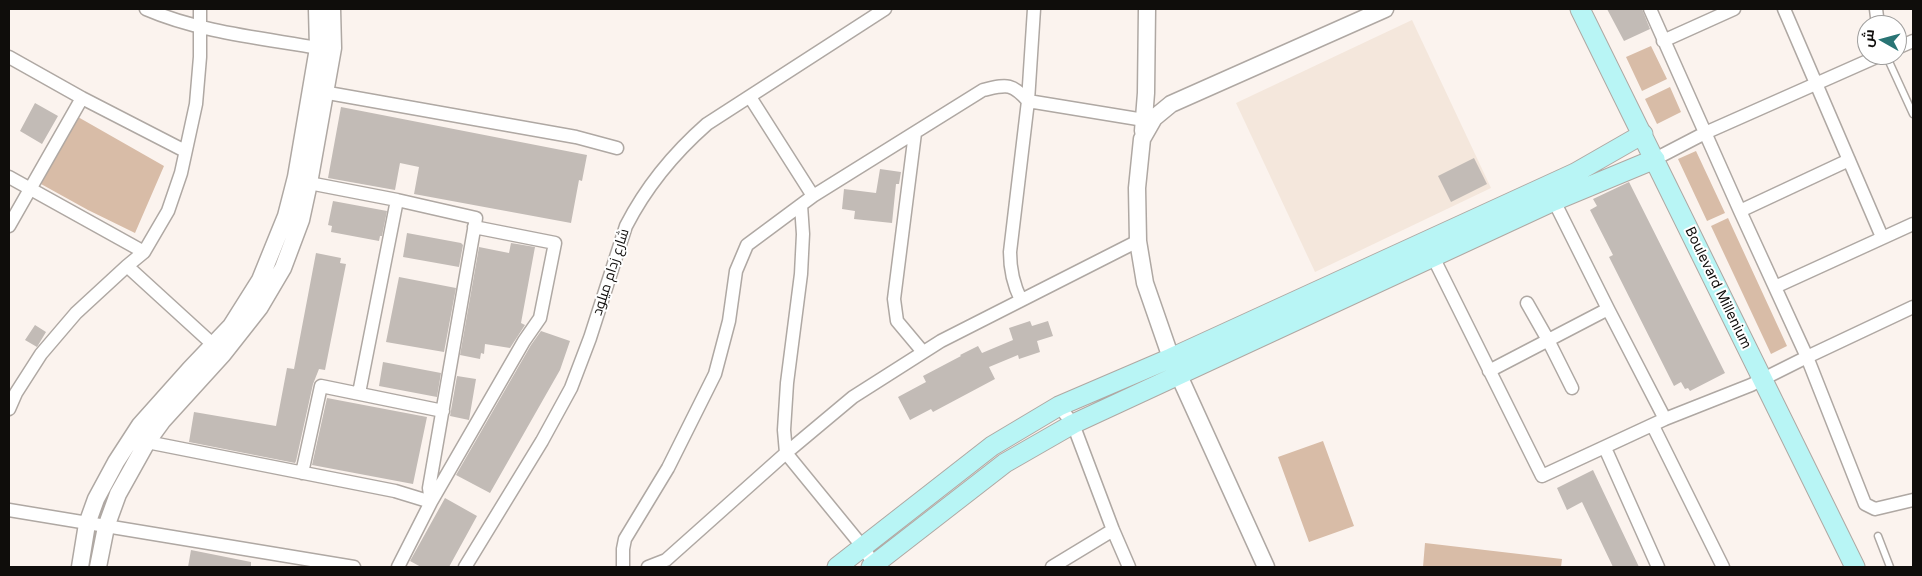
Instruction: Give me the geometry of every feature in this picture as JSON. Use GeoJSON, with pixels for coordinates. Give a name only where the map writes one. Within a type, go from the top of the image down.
{"type":"FeatureCollection","features":[{"type":"Feature","properties":{"kind":"main road","name":"Boulevard Millenium"},"geometry":{"type":"LineString","coordinates":[[1580,9],[1855,567]]}},
{"type":"Feature","properties":{"kind":"main road"},"geometry":{"type":"LineString","coordinates":[[872,566],[1005,463],[1176,366],[1576,173],[1643,134]]}},
{"type":"Feature","properties":{"kind":"main road"},"geometry":{"type":"LineString","coordinates":[[837,567],[992,446],[1059,406],[1176,366],[1433,257],[1554,201],[1655,159]]}},
{"type":"Feature","properties":{"kind":"street"},"geometry":{"type":"LineString","coordinates":[[146,9],[161,16],[200,27],[325,48]]}},
{"type":"Feature","properties":{"kind":"street"},"geometry":{"type":"LineString","coordinates":[[9,409],[16,393],[41,354],[76,314],[126,266],[144,252],[168,211],[181,173],[196,104],[200,57],[200,9]]}},
{"type":"Feature","properties":{"kind":"street"},"geometry":{"type":"LineString","coordinates":[[317,9],[325,48]]}},
{"type":"Feature","properties":{"kind":"street"},"geometry":{"type":"LineString","coordinates":[[80,567],[87,524],[96,499],[116,462],[140,425],[260,307],[283,268],[301,220],[309,183],[318,91],[332,9]]}},
{"type":"Feature","properties":{"kind":"street","name":"شارع زدام ميلود"},"geometry":{"type":"LineString","coordinates":[[465,567],[542,441],[571,388],[590,338],[618,245],[633,212],[648,189],[683,145],[707,124],[885,9]]}},
{"type":"Feature","properties":{"kind":"street"},"geometry":{"type":"LineString","coordinates":[[1021,300],[1010,272],[1010,252],[1028,100],[1034,9]]}},
{"type":"Feature","properties":{"kind":"street"},"geometry":{"type":"LineString","coordinates":[[1147,9],[1144,120],[1137,188],[1138,241],[1145,283],[1176,366],[1266,567]]}},
{"type":"Feature","properties":{"kind":"street"},"geometry":{"type":"LineString","coordinates":[[1142,139],[1154,118],[1172,104],[1384,9]]}},
{"type":"Feature","properties":{"kind":"street"},"geometry":{"type":"LineString","coordinates":[[1650,9],[1807,357],[1865,504],[1875,509],[1913,500]]}},
{"type":"Feature","properties":{"kind":"street"},"geometry":{"type":"LineString","coordinates":[[1663,40],[1734,9]]}},
{"type":"Feature","properties":{"kind":"street"},"geometry":{"type":"LineString","coordinates":[[1784,9],[1882,237]]}},
{"type":"Feature","properties":{"kind":"street"},"geometry":{"type":"LineString","coordinates":[[9,57],[82,98],[185,151]]}},
{"type":"Feature","properties":{"kind":"street"},"geometry":{"type":"LineString","coordinates":[[1655,159],[1705,133],[1858,65]]}},
{"type":"Feature","properties":{"kind":"street"},"geometry":{"type":"LineString","coordinates":[[623,567],[625,539],[668,468],[715,374],[729,321],[736,271],[746,245],[754,238],[813,196],[983,90],[1006,86],[1014,87],[1028,100],[1144,120]]}},
{"type":"Feature","properties":{"kind":"street"},"geometry":{"type":"LineString","coordinates":[[318,91],[576,136],[617,148]]}},
{"type":"Feature","properties":{"kind":"street"},"geometry":{"type":"LineString","coordinates":[[98,567],[106,527],[118,494],[147,442],[218,349],[260,280],[286,216],[318,91]]}},
{"type":"Feature","properties":{"kind":"street"},"geometry":{"type":"LineString","coordinates":[[750,97],[813,196]]}},
{"type":"Feature","properties":{"kind":"street"},"geometry":{"type":"LineString","coordinates":[[9,226],[82,98]]}},
{"type":"Feature","properties":{"kind":"street"},"geometry":{"type":"LineString","coordinates":[[915,133],[894,299],[897,321],[923,352]]}},
{"type":"Feature","properties":{"kind":"street"},"geometry":{"type":"LineString","coordinates":[[1740,211],[1849,160]]}},
{"type":"Feature","properties":{"kind":"street"},"geometry":{"type":"LineString","coordinates":[[9,177],[144,252]]}},
{"type":"Feature","properties":{"kind":"street"},"geometry":{"type":"LineString","coordinates":[[309,183],[476,218],[429,488],[431,502]]}},
{"type":"Feature","properties":{"kind":"street"},"geometry":{"type":"LineString","coordinates":[[359,394],[396,200]]}},
{"type":"Feature","properties":{"kind":"street"},"geometry":{"type":"LineString","coordinates":[[1554,201],[1665,419]]}},
{"type":"Feature","properties":{"kind":"street"},"geometry":{"type":"LineString","coordinates":[[801,205],[803,234],[801,274],[787,383],[784,430],[786,453],[862,546],[872,566]]}},
{"type":"Feature","properties":{"kind":"street"},"geometry":{"type":"LineString","coordinates":[[1775,287],[1913,224]]}},
{"type":"Feature","properties":{"kind":"street"},"geometry":{"type":"LineString","coordinates":[[398,567],[431,502],[524,341],[540,318],[554,243],[474,227]]}},
{"type":"Feature","properties":{"kind":"street"},"geometry":{"type":"LineString","coordinates":[[648,567],[666,560],[786,453],[854,397],[941,341],[1138,241]]}},
{"type":"Feature","properties":{"kind":"street"},"geometry":{"type":"LineString","coordinates":[[1433,257],[1542,476],[1665,419],[1763,379],[1913,307]]}},
{"type":"Feature","properties":{"kind":"street"},"geometry":{"type":"LineString","coordinates":[[126,266],[218,349]]}},
{"type":"Feature","properties":{"kind":"street"},"geometry":{"type":"LineString","coordinates":[[1527,303],[1572,388]]}},
{"type":"Feature","properties":{"kind":"street"},"geometry":{"type":"LineString","coordinates":[[1489,371],[1608,309]]}},
{"type":"Feature","properties":{"kind":"street"},"geometry":{"type":"LineString","coordinates":[[302,473],[321,386],[443,410]]}},
{"type":"Feature","properties":{"kind":"street"},"geometry":{"type":"LineString","coordinates":[[1059,406],[1073,424],[1129,567]]}},
{"type":"Feature","properties":{"kind":"street"},"geometry":{"type":"LineString","coordinates":[[1653,426],[1723,567]]}},
{"type":"Feature","properties":{"kind":"street"},"geometry":{"type":"LineString","coordinates":[[147,442],[395,491],[431,502]]}},
{"type":"Feature","properties":{"kind":"street"},"geometry":{"type":"LineString","coordinates":[[1605,448],[1658,567]]}},
{"type":"Feature","properties":{"kind":"street"},"geometry":{"type":"LineString","coordinates":[[9,510],[354,567]]}},
{"type":"Feature","properties":{"kind":"street"},"geometry":{"type":"LineString","coordinates":[[1052,567],[1113,530]]}},
{"type":"Feature","properties":{"kind":"lane"},"geometry":{"type":"LineString","coordinates":[[1891,65],[1913,114]]}},
{"type":"Feature","properties":{"kind":"lane"},"geometry":{"type":"LineString","coordinates":[[1878,536],[1890,567]]}},
{"type":"Feature","properties":{"kind":"shaded area"},"geometry":{"type":"Polygon","coordinates":[[[1412,20],[1491,188],[1315,272],[1236,103],[1412,20]]]}},
{"type":"Feature","properties":{"kind":"shaded area"},"geometry":{"type":"Polygon","coordinates":[[[1651,46],[1667,79],[1642,91],[1626,57],[1651,46]]]}},
{"type":"Feature","properties":{"kind":"shaded area"},"geometry":{"type":"Polygon","coordinates":[[[1670,87],[1681,112],[1657,124],[1645,99],[1670,87]]]}},
{"type":"Feature","properties":{"kind":"shaded area"},"geometry":{"type":"Polygon","coordinates":[[[78,117],[164,166],[135,233],[41,184],[78,117]]]}},
{"type":"Feature","properties":{"kind":"shaded area"},"geometry":{"type":"Polygon","coordinates":[[[1696,151],[1725,213],[1707,221],[1678,159],[1696,151]]]}},
{"type":"Feature","properties":{"kind":"shaded area"},"geometry":{"type":"Polygon","coordinates":[[[1728,218],[1787,346],[1771,354],[1711,226],[1728,218]]]}},
{"type":"Feature","properties":{"kind":"shaded area"},"geometry":{"type":"Polygon","coordinates":[[[1323,441],[1354,526],[1309,542],[1278,457],[1323,441]]]}},
{"type":"Feature","properties":{"kind":"shaded area"},"geometry":{"type":"Polygon","coordinates":[[[1425,543],[1562,559],[1561,567],[1423,567],[1425,543]]]}},
{"type":"Feature","properties":{"kind":"building"},"geometry":{"type":"Polygon","coordinates":[[[1607,9],[1642,9],[1650,29],[1624,41],[1607,9]]]}},
{"type":"Feature","properties":{"kind":"building"},"geometry":{"type":"Polygon","coordinates":[[[35,103],[58,116],[42,144],[20,131],[35,103]]]}},
{"type":"Feature","properties":{"kind":"building"},"geometry":{"type":"Polygon","coordinates":[[[341,107],[587,155],[582,181],[579,180],[571,223],[414,194],[419,167],[400,163],[395,190],[328,178],[341,107]]]}},
{"type":"Feature","properties":{"kind":"building"},"geometry":{"type":"Polygon","coordinates":[[[1474,158],[1487,184],[1451,202],[1438,176],[1474,158]]]}},
{"type":"Feature","properties":{"kind":"building"},"geometry":{"type":"Polygon","coordinates":[[[880,169],[901,172],[899,184],[896,184],[892,223],[854,219],[855,211],[842,209],[844,189],[876,193],[880,169]]]}},
{"type":"Feature","properties":{"kind":"building"},"geometry":{"type":"Polygon","coordinates":[[[1629,182],[1725,373],[1690,391],[1688,388],[1685,389],[1681,382],[1674,386],[1609,257],[1613,255],[1590,210],[1597,206],[1593,199],[1629,182]]]}},
{"type":"Feature","properties":{"kind":"building"},"geometry":{"type":"Polygon","coordinates":[[[333,201],[387,211],[382,236],[380,236],[379,241],[331,232],[332,226],[328,225],[333,201]]]}},
{"type":"Feature","properties":{"kind":"building"},"geometry":{"type":"Polygon","coordinates":[[[407,233],[461,243],[463,245],[459,267],[403,257],[407,233]]]}},
{"type":"Feature","properties":{"kind":"building"},"geometry":{"type":"Polygon","coordinates":[[[511,243],[535,247],[521,323],[525,325],[510,348],[485,344],[484,354],[481,353],[480,359],[460,355],[479,247],[509,253],[511,243]]]}},
{"type":"Feature","properties":{"kind":"building"},"geometry":{"type":"Polygon","coordinates":[[[316,253],[341,258],[340,263],[346,264],[325,370],[319,369],[313,384],[295,463],[189,442],[194,412],[276,426],[287,368],[294,369],[316,253]]]}},
{"type":"Feature","properties":{"kind":"building"},"geometry":{"type":"Polygon","coordinates":[[[399,277],[456,288],[444,352],[386,342],[399,277]]]}},
{"type":"Feature","properties":{"kind":"building"},"geometry":{"type":"Polygon","coordinates":[[[1030,321],[1032,326],[1048,321],[1053,336],[1037,341],[1040,352],[1019,359],[1018,355],[989,367],[995,379],[933,412],[931,409],[910,420],[898,397],[926,382],[923,376],[978,346],[982,353],[1013,340],[1009,328],[1030,321]]]}},
{"type":"Feature","properties":{"kind":"building"},"geometry":{"type":"Polygon","coordinates":[[[35,325],[46,332],[37,347],[25,340],[35,325]]]}},
{"type":"Feature","properties":{"kind":"building"},"geometry":{"type":"Polygon","coordinates":[[[541,331],[570,341],[560,370],[490,493],[456,475],[541,331]]]}},
{"type":"Feature","properties":{"kind":"building"},"geometry":{"type":"Polygon","coordinates":[[[383,362],[441,373],[437,397],[379,386],[383,362]]]}},
{"type":"Feature","properties":{"kind":"building"},"geometry":{"type":"Polygon","coordinates":[[[457,376],[476,379],[469,420],[450,416],[457,376]]]}},
{"type":"Feature","properties":{"kind":"building"},"geometry":{"type":"Polygon","coordinates":[[[327,398],[427,417],[413,484],[312,465],[327,398]]]}},
{"type":"Feature","properties":{"kind":"building"},"geometry":{"type":"Polygon","coordinates":[[[1593,470],[1639,567],[1613,567],[1582,502],[1567,510],[1557,488],[1593,470]]]}},
{"type":"Feature","properties":{"kind":"building"},"geometry":{"type":"Polygon","coordinates":[[[445,498],[477,516],[449,567],[421,567],[410,561],[445,498]]]}},
{"type":"Feature","properties":{"kind":"building"},"geometry":{"type":"Polygon","coordinates":[[[191,550],[251,562],[251,567],[188,567],[191,550]]]}}]}
